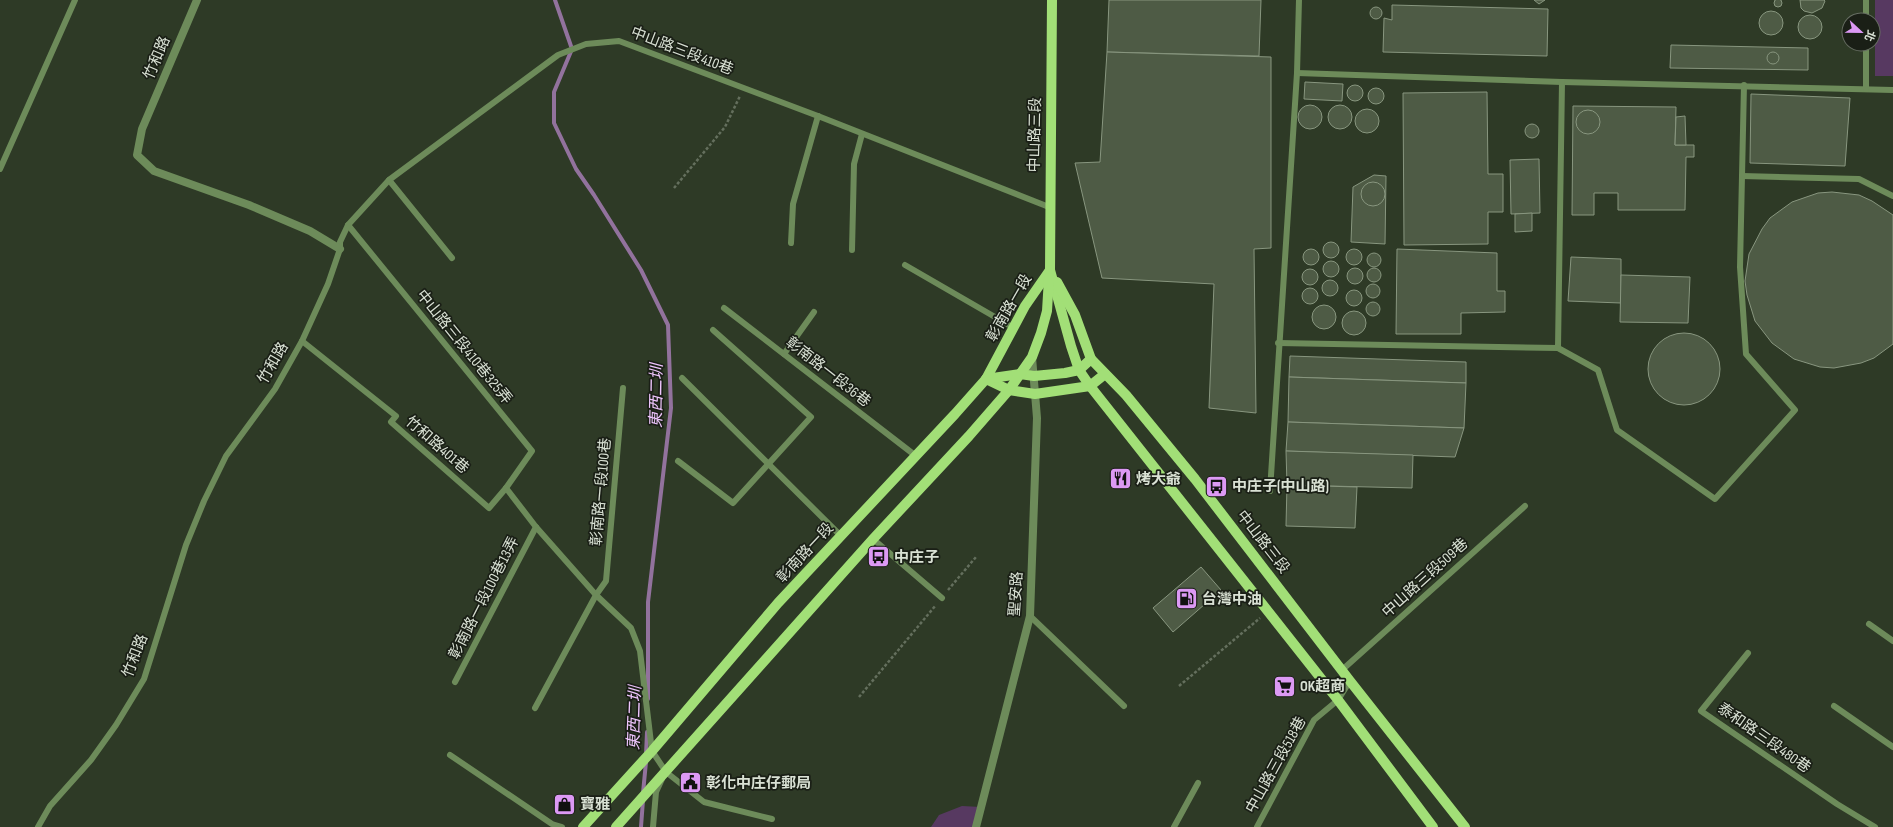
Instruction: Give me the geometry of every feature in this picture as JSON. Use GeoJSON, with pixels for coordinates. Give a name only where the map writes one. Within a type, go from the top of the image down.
{"type":"FeatureCollection","features":[{"type":"Feature","properties":{"kind":"main road","name":"中山路三段"},"geometry":{"type":"LineString","coordinates":[[1052,0],[1049,207],[1050,270],[1063,321],[1079,370],[1090,386],[1338,700],[1433,827]]}},
{"type":"Feature","properties":{"kind":"main road","name":"中山路三段"},"geometry":{"type":"LineString","coordinates":[[1050,270],[1075,315],[1091,359],[1126,395],[1195,479],[1350,681],[1465,827]]}},
{"type":"Feature","properties":{"kind":"main road","name":"彰南路一段"},"geometry":{"type":"LineString","coordinates":[[583,827],[652,751],[773,609],[842,537],[986,379],[1025,306],[1050,270]]}},
{"type":"Feature","properties":{"kind":"main road","name":"彰南路一段"},"geometry":{"type":"LineString","coordinates":[[616,827],[873,540],[970,436],[1009,390],[1032,356],[1041,333],[1047,311],[1050,270]]}},
{"type":"Feature","properties":{"kind":"main road"},"geometry":{"type":"LineString","coordinates":[[986,379],[1020,374],[1034,376],[1065,373],[1079,370],[1091,359]]}},
{"type":"Feature","properties":{"kind":"main road"},"geometry":{"type":"LineString","coordinates":[[986,379],[1009,390],[1035,394],[1090,386],[1105,374]]}},
{"type":"Feature","properties":{"kind":"street","name":"竹和路"},"geometry":{"type":"LineString","coordinates":[[197,0],[142,129],[137,155],[154,171],[249,204],[310,231],[340,249]]}},
{"type":"Feature","properties":{"kind":"street","name":"聖安路"},"geometry":{"type":"LineString","coordinates":[[976,827],[1030,616],[1037,418],[1032,356]]}},
{"type":"Feature","properties":{"kind":"lane"},"geometry":{"type":"LineString","coordinates":[[0,169],[75,0]]}},
{"type":"Feature","properties":{"kind":"lane"},"geometry":{"type":"LineString","coordinates":[[1270,491],[1278,343],[1297,73],[1299,0]]}},
{"type":"Feature","properties":{"kind":"lane"},"geometry":{"type":"LineString","coordinates":[[1866,0],[1866,12]]}},
{"type":"Feature","properties":{"kind":"lane","name":"中山路三段410巷"},"geometry":{"type":"LineString","coordinates":[[340,249],[340,242],[348,225],[389,180],[558,55],[586,44],[619,41],[818,116],[1049,207]]}},
{"type":"Feature","properties":{"kind":"lane"},"geometry":{"type":"LineString","coordinates":[[1866,52],[1866,89]]}},
{"type":"Feature","properties":{"kind":"lane"},"geometry":{"type":"LineString","coordinates":[[1297,73],[1562,82],[1893,90]]}},
{"type":"Feature","properties":{"kind":"lane"},"geometry":{"type":"LineString","coordinates":[[1558,348],[1562,82]]}},
{"type":"Feature","properties":{"kind":"lane"},"geometry":{"type":"LineString","coordinates":[[1278,343],[1558,348],[1598,370],[1617,430],[1715,499],[1795,410],[1746,354],[1740,267],[1744,86]]}},
{"type":"Feature","properties":{"kind":"lane"},"geometry":{"type":"LineString","coordinates":[[790,243],[793,204],[818,116]]}},
{"type":"Feature","properties":{"kind":"lane"},"geometry":{"type":"LineString","coordinates":[[852,250],[854,164],[862,134]]}},
{"type":"Feature","properties":{"kind":"lane"},"geometry":{"type":"LineString","coordinates":[[1742,176],[1859,179],[1893,196]]}},
{"type":"Feature","properties":{"kind":"lane"},"geometry":{"type":"LineString","coordinates":[[389,180],[452,258]]}},
{"type":"Feature","properties":{"kind":"lane","name":"中山路三段410巷325弄"},"geometry":{"type":"LineString","coordinates":[[348,225],[532,451],[506,488]]}},
{"type":"Feature","properties":{"kind":"lane","name":"竹和路"},"geometry":{"type":"LineString","coordinates":[[38,827],[50,806],[91,760],[116,725],[144,678],[186,544],[204,500],[226,456],[275,389],[302,341],[328,284],[340,249]]}},
{"type":"Feature","properties":{"kind":"lane"},"geometry":{"type":"LineString","coordinates":[[905,265],[1014,328]]}},
{"type":"Feature","properties":{"kind":"lane","name":"彰南路一段36巷"},"geometry":{"type":"LineString","coordinates":[[724,308],[916,456]]}},
{"type":"Feature","properties":{"kind":"lane"},"geometry":{"type":"LineString","coordinates":[[784,354],[814,312]]}},
{"type":"Feature","properties":{"kind":"lane"},"geometry":{"type":"LineString","coordinates":[[678,461],[733,504],[811,417],[712,330]]}},
{"type":"Feature","properties":{"kind":"lane","name":"竹和路401巷"},"geometry":{"type":"LineString","coordinates":[[302,341],[396,416],[391,422],[489,508],[506,488]]}},
{"type":"Feature","properties":{"kind":"lane"},"geometry":{"type":"LineString","coordinates":[[682,378],[842,537]]}},
{"type":"Feature","properties":{"kind":"lane","name":"彰南路一段100巷"},"geometry":{"type":"LineString","coordinates":[[535,708],[596,595],[606,581],[623,388]]}},
{"type":"Feature","properties":{"kind":"lane"},"geometry":{"type":"LineString","coordinates":[[506,488],[536,527],[596,595],[631,628],[640,651],[652,751],[666,772],[704,802],[772,819]]}},
{"type":"Feature","properties":{"kind":"lane","name":"中山路三段509巷"},"geometry":{"type":"LineString","coordinates":[[1342,670],[1525,506]]}},
{"type":"Feature","properties":{"kind":"lane","name":"彰南路一段100巷13弄"},"geometry":{"type":"LineString","coordinates":[[455,682],[536,527]]}},
{"type":"Feature","properties":{"kind":"lane"},"geometry":{"type":"LineString","coordinates":[[873,540],[942,598]]}},
{"type":"Feature","properties":{"kind":"lane"},"geometry":{"type":"LineString","coordinates":[[1030,616],[1124,706]]}},
{"type":"Feature","properties":{"kind":"lane"},"geometry":{"type":"LineString","coordinates":[[1869,624],[1893,641]]}},
{"type":"Feature","properties":{"kind":"lane","name":"泰和路三段480巷"},"geometry":{"type":"LineString","coordinates":[[1748,653],[1701,710],[1837,804],[1875,827]]}},
{"type":"Feature","properties":{"kind":"lane","name":"中山路三段518巷"},"geometry":{"type":"LineString","coordinates":[[1257,827],[1314,720],[1338,700],[1350,681]]}},
{"type":"Feature","properties":{"kind":"lane"},"geometry":{"type":"LineString","coordinates":[[1834,706],[1893,747]]}},
{"type":"Feature","properties":{"kind":"lane"},"geometry":{"type":"LineString","coordinates":[[450,755],[552,824],[562,827]]}},
{"type":"Feature","properties":{"kind":"lane"},"geometry":{"type":"LineString","coordinates":[[653,827],[656,792],[666,772]]}},
{"type":"Feature","properties":{"kind":"lane"},"geometry":{"type":"LineString","coordinates":[[1174,827],[1198,783]]}},
{"type":"Feature","properties":{"kind":"path"},"geometry":{"type":"LineString","coordinates":[[674,188],[725,127],[744,89]]}},
{"type":"Feature","properties":{"kind":"path"},"geometry":{"type":"LineString","coordinates":[[859,697],[976,557]]}},
{"type":"Feature","properties":{"kind":"path"},"geometry":{"type":"LineString","coordinates":[[1179,686],[1267,611]]}},
{"type":"Feature","properties":{"kind":"shaded area"},"geometry":{"type":"Polygon","coordinates":[[[1875,0],[1893,0],[1893,76],[1875,76],[1875,52],[1881,52],[1881,12],[1875,12],[1875,0]]]}},
{"type":"Feature","properties":{"kind":"shaded area"},"geometry":{"type":"Polygon","coordinates":[[[962,806],[981,807],[976,827],[931,827],[939,815],[962,806]]]}},
{"type":"Feature","properties":{"kind":"building"},"geometry":{"type":"Polygon","coordinates":[[[1776,-1],[1780,-1],[1782,3],[1780,7],[1776,7],[1774,5],[1774,1],[1776,-1]]]}},
{"type":"Feature","properties":{"kind":"building"},"geometry":{"type":"Polygon","coordinates":[[[1109,0],[1261,0],[1259,56],[1107,52],[1109,0]]]}},
{"type":"Feature","properties":{"kind":"building"},"geometry":{"type":"Polygon","coordinates":[[[1534,0],[1545,0],[1539,4],[1534,0]]]}},
{"type":"Feature","properties":{"kind":"building"},"geometry":{"type":"Polygon","coordinates":[[[1800,0],[1825,1],[1822,8],[1812,13],[1804,11],[1801,8],[1800,0]]]}},
{"type":"Feature","properties":{"kind":"building"},"geometry":{"type":"Polygon","coordinates":[[[1392,5],[1548,9],[1547,56],[1383,52],[1384,18],[1392,20],[1392,5]]]}},
{"type":"Feature","properties":{"kind":"building"},"geometry":{"type":"Polygon","coordinates":[[[1376,7],[1380,9],[1382,13],[1380,17],[1376,19],[1372,17],[1370,13],[1372,9],[1376,7]]]}},
{"type":"Feature","properties":{"kind":"building"},"geometry":{"type":"Polygon","coordinates":[[[1771,11],[1780,14],[1783,23],[1780,32],[1771,35],[1762,32],[1759,23],[1762,14],[1771,11]]]}},
{"type":"Feature","properties":{"kind":"building"},"geometry":{"type":"Polygon","coordinates":[[[1810,15],[1819,18],[1822,27],[1819,36],[1810,39],[1801,36],[1798,27],[1801,18],[1810,15]]]}},
{"type":"Feature","properties":{"kind":"building"},"geometry":{"type":"Polygon","coordinates":[[[1671,45],[1808,48],[1808,70],[1670,68],[1671,45]]]}},
{"type":"Feature","properties":{"kind":"building"},"geometry":{"type":"Polygon","coordinates":[[[1107,52],[1271,57],[1271,248],[1254,249],[1256,413],[1209,408],[1214,284],[1102,278],[1075,163],[1100,162],[1107,52]]]}},
{"type":"Feature","properties":{"kind":"building"},"geometry":{"type":"Polygon","coordinates":[[[1773,52],[1777,54],[1779,58],[1777,62],[1773,64],[1769,62],[1767,58],[1769,54],[1773,52]]]}},
{"type":"Feature","properties":{"kind":"building"},"geometry":{"type":"Polygon","coordinates":[[[1305,82],[1343,84],[1342,101],[1304,99],[1305,82]]]}},
{"type":"Feature","properties":{"kind":"building"},"geometry":{"type":"Polygon","coordinates":[[[1355,85],[1361,87],[1363,93],[1361,99],[1355,101],[1349,99],[1347,93],[1349,87],[1355,85]]]}},
{"type":"Feature","properties":{"kind":"building"},"geometry":{"type":"Polygon","coordinates":[[[1376,88],[1382,90],[1384,96],[1382,102],[1376,104],[1370,102],[1368,96],[1370,90],[1376,88]]]}},
{"type":"Feature","properties":{"kind":"building"},"geometry":{"type":"Polygon","coordinates":[[[1487,92],[1488,174],[1503,174],[1503,212],[1488,212],[1488,244],[1404,245],[1403,93],[1487,92]]]}},
{"type":"Feature","properties":{"kind":"building"},"geometry":{"type":"Polygon","coordinates":[[[1751,94],[1850,98],[1845,166],[1750,163],[1751,94]]]}},
{"type":"Feature","properties":{"kind":"building"},"geometry":{"type":"Polygon","coordinates":[[[1310,105],[1319,108],[1322,117],[1319,126],[1310,129],[1301,126],[1298,117],[1301,108],[1310,105]]]}},
{"type":"Feature","properties":{"kind":"building"},"geometry":{"type":"Polygon","coordinates":[[[1340,105],[1349,108],[1352,117],[1349,126],[1340,129],[1331,126],[1328,117],[1331,108],[1340,105]]]}},
{"type":"Feature","properties":{"kind":"building"},"geometry":{"type":"Polygon","coordinates":[[[1573,106],[1676,107],[1675,145],[1694,145],[1694,157],[1686,157],[1685,210],[1618,210],[1618,193],[1594,193],[1594,215],[1572,215],[1573,106]]]}},
{"type":"Feature","properties":{"kind":"building"},"geometry":{"type":"Polygon","coordinates":[[[1367,109],[1376,112],[1379,121],[1376,130],[1367,133],[1358,130],[1355,121],[1358,112],[1367,109]]]}},
{"type":"Feature","properties":{"kind":"building"},"geometry":{"type":"Polygon","coordinates":[[[1588,110],[1597,113],[1600,122],[1597,131],[1588,134],[1579,131],[1576,122],[1579,113],[1588,110]]]}},
{"type":"Feature","properties":{"kind":"building"},"geometry":{"type":"Polygon","coordinates":[[[1685,116],[1686,145],[1675,145],[1676,117],[1685,116]]]}},
{"type":"Feature","properties":{"kind":"building"},"geometry":{"type":"Polygon","coordinates":[[[1532,124],[1537,126],[1539,131],[1537,136],[1532,138],[1527,136],[1525,131],[1527,126],[1532,124]]]}},
{"type":"Feature","properties":{"kind":"building"},"geometry":{"type":"Polygon","coordinates":[[[1539,159],[1540,213],[1511,214],[1510,160],[1539,159]]]}},
{"type":"Feature","properties":{"kind":"building"},"geometry":{"type":"Polygon","coordinates":[[[1374,175],[1386,176],[1385,244],[1351,242],[1353,187],[1374,175]]]}},
{"type":"Feature","properties":{"kind":"building"},"geometry":{"type":"Polygon","coordinates":[[[1373,182],[1382,185],[1385,194],[1382,203],[1373,206],[1364,203],[1361,194],[1364,185],[1373,182]]]}},
{"type":"Feature","properties":{"kind":"building"},"geometry":{"type":"Polygon","coordinates":[[[1832,192],[1859,195],[1872,201],[1893,215],[1893,344],[1874,358],[1861,363],[1834,368],[1820,367],[1794,359],[1772,343],[1755,321],[1747,295],[1745,281],[1749,254],[1762,229],[1770,218],[1792,202],[1818,193],[1832,192]]]}},
{"type":"Feature","properties":{"kind":"building"},"geometry":{"type":"Polygon","coordinates":[[[1532,213],[1532,231],[1515,232],[1515,214],[1532,213]]]}},
{"type":"Feature","properties":{"kind":"building"},"geometry":{"type":"Polygon","coordinates":[[[1331,242],[1337,244],[1339,250],[1337,256],[1331,258],[1325,256],[1323,250],[1325,244],[1331,242]]]}},
{"type":"Feature","properties":{"kind":"building"},"geometry":{"type":"Polygon","coordinates":[[[1311,249],[1317,251],[1319,257],[1317,263],[1311,265],[1305,263],[1303,257],[1305,251],[1311,249]]]}},
{"type":"Feature","properties":{"kind":"building"},"geometry":{"type":"Polygon","coordinates":[[[1354,249],[1360,251],[1362,257],[1360,263],[1354,265],[1348,263],[1346,257],[1348,251],[1354,249]]]}},
{"type":"Feature","properties":{"kind":"building"},"geometry":{"type":"Polygon","coordinates":[[[1397,249],[1497,253],[1497,291],[1505,291],[1505,312],[1461,313],[1461,334],[1396,334],[1397,249]]]}},
{"type":"Feature","properties":{"kind":"building"},"geometry":{"type":"Polygon","coordinates":[[[1374,253],[1379,255],[1381,260],[1379,265],[1374,267],[1369,265],[1367,260],[1369,255],[1374,253]]]}},
{"type":"Feature","properties":{"kind":"building"},"geometry":{"type":"Polygon","coordinates":[[[1571,257],[1621,259],[1621,303],[1568,301],[1571,257]]]}},
{"type":"Feature","properties":{"kind":"building"},"geometry":{"type":"Polygon","coordinates":[[[1331,261],[1337,263],[1339,269],[1337,275],[1331,277],[1325,275],[1323,269],[1325,263],[1331,261]]]}},
{"type":"Feature","properties":{"kind":"building"},"geometry":{"type":"Polygon","coordinates":[[[1355,268],[1361,270],[1363,276],[1361,282],[1355,284],[1349,282],[1347,276],[1349,270],[1355,268]]]}},
{"type":"Feature","properties":{"kind":"building"},"geometry":{"type":"Polygon","coordinates":[[[1374,268],[1379,270],[1381,275],[1379,280],[1374,282],[1369,280],[1367,275],[1369,270],[1374,268]]]}},
{"type":"Feature","properties":{"kind":"building"},"geometry":{"type":"Polygon","coordinates":[[[1310,269],[1316,271],[1318,277],[1316,283],[1310,285],[1304,283],[1302,277],[1304,271],[1310,269]]]}},
{"type":"Feature","properties":{"kind":"building"},"geometry":{"type":"Polygon","coordinates":[[[1621,275],[1690,277],[1688,323],[1620,322],[1621,275]]]}},
{"type":"Feature","properties":{"kind":"building"},"geometry":{"type":"Polygon","coordinates":[[[1330,280],[1336,282],[1338,288],[1336,294],[1330,296],[1324,294],[1322,288],[1324,282],[1330,280]]]}},
{"type":"Feature","properties":{"kind":"building"},"geometry":{"type":"Polygon","coordinates":[[[1373,284],[1378,286],[1380,291],[1378,296],[1373,298],[1368,296],[1366,291],[1368,286],[1373,284]]]}},
{"type":"Feature","properties":{"kind":"building"},"geometry":{"type":"Polygon","coordinates":[[[1310,288],[1316,290],[1318,296],[1316,302],[1310,304],[1304,302],[1302,296],[1304,290],[1310,288]]]}},
{"type":"Feature","properties":{"kind":"building"},"geometry":{"type":"Polygon","coordinates":[[[1354,290],[1360,292],[1362,298],[1360,304],[1354,306],[1348,304],[1346,298],[1348,292],[1354,290]]]}},
{"type":"Feature","properties":{"kind":"building"},"geometry":{"type":"Polygon","coordinates":[[[1373,302],[1378,304],[1380,309],[1378,314],[1373,316],[1368,314],[1366,309],[1368,304],[1373,302]]]}},
{"type":"Feature","properties":{"kind":"building"},"geometry":{"type":"Polygon","coordinates":[[[1324,305],[1333,308],[1336,317],[1333,326],[1324,329],[1315,326],[1312,317],[1315,308],[1324,305]]]}},
{"type":"Feature","properties":{"kind":"building"},"geometry":{"type":"Polygon","coordinates":[[[1354,311],[1363,314],[1366,323],[1363,332],[1354,335],[1345,332],[1342,323],[1345,314],[1354,311]]]}},
{"type":"Feature","properties":{"kind":"building"},"geometry":{"type":"Polygon","coordinates":[[[1684,333],[1704,339],[1714,349],[1720,369],[1714,389],[1704,399],[1684,405],[1664,399],[1654,389],[1648,369],[1654,349],[1664,339],[1684,333]]]}},
{"type":"Feature","properties":{"kind":"building"},"geometry":{"type":"Polygon","coordinates":[[[1290,356],[1466,362],[1466,383],[1289,377],[1290,356]]]}},
{"type":"Feature","properties":{"kind":"building"},"geometry":{"type":"Polygon","coordinates":[[[1289,377],[1466,383],[1464,428],[1288,422],[1289,377]]]}},
{"type":"Feature","properties":{"kind":"building"},"geometry":{"type":"Polygon","coordinates":[[[1288,422],[1464,428],[1455,457],[1286,451],[1288,422]]]}},
{"type":"Feature","properties":{"kind":"building"},"geometry":{"type":"Polygon","coordinates":[[[1286,451],[1413,455],[1412,488],[1287,485],[1286,451]]]}},
{"type":"Feature","properties":{"kind":"building"},"geometry":{"type":"Polygon","coordinates":[[[1287,485],[1357,487],[1355,528],[1286,526],[1287,485]]]}},
{"type":"Feature","properties":{"kind":"building","name":"台灣中油"},"geometry":{"type":"Polygon","coordinates":[[[1201,567],[1221,590],[1173,632],[1153,608],[1201,567]]]}},
{"type":"Feature","properties":{"kind":"waterway","name":"東西二圳"},"geometry":{"type":"LineString","coordinates":[[555,0],[572,49],[554,92],[554,123],[576,169],[641,270],[668,325],[671,408],[648,602],[648,699]]}},
{"type":"Feature","properties":{"kind":"waterway","name":"東西二圳"},"geometry":{"type":"LineString","coordinates":[[646,755],[647,732]]}},
{"type":"Feature","properties":{"kind":"waterway","name":"東西二圳"},"geometry":{"type":"LineString","coordinates":[[643,793],[646,762]]}},
{"type":"Feature","properties":{"kind":"waterway","name":"東西二圳"},"geometry":{"type":"LineString","coordinates":[[641,827],[643,800]]}},
{"type":"Feature","properties":{"kind":"place","name":"烤大爺"},"geometry":{"type":"Point","coordinates":[1120,479]}},
{"type":"Feature","properties":{"kind":"place","name":"中庄子(中山路)"},"geometry":{"type":"Point","coordinates":[1216,486]}},
{"type":"Feature","properties":{"kind":"place","name":"中庄子"},"geometry":{"type":"Point","coordinates":[878,557]}},
{"type":"Feature","properties":{"kind":"place","name":"台灣中油"},"geometry":{"type":"Point","coordinates":[1187,599]}},
{"type":"Feature","properties":{"kind":"place","name":"OK超商"},"geometry":{"type":"Point","coordinates":[1285,686]}},
{"type":"Feature","properties":{"kind":"place","name":"彰化中庄仔郵局"},"geometry":{"type":"Point","coordinates":[691,783]}},
{"type":"Feature","properties":{"kind":"place","name":"寶雅"},"geometry":{"type":"Point","coordinates":[565,804]}}]}
